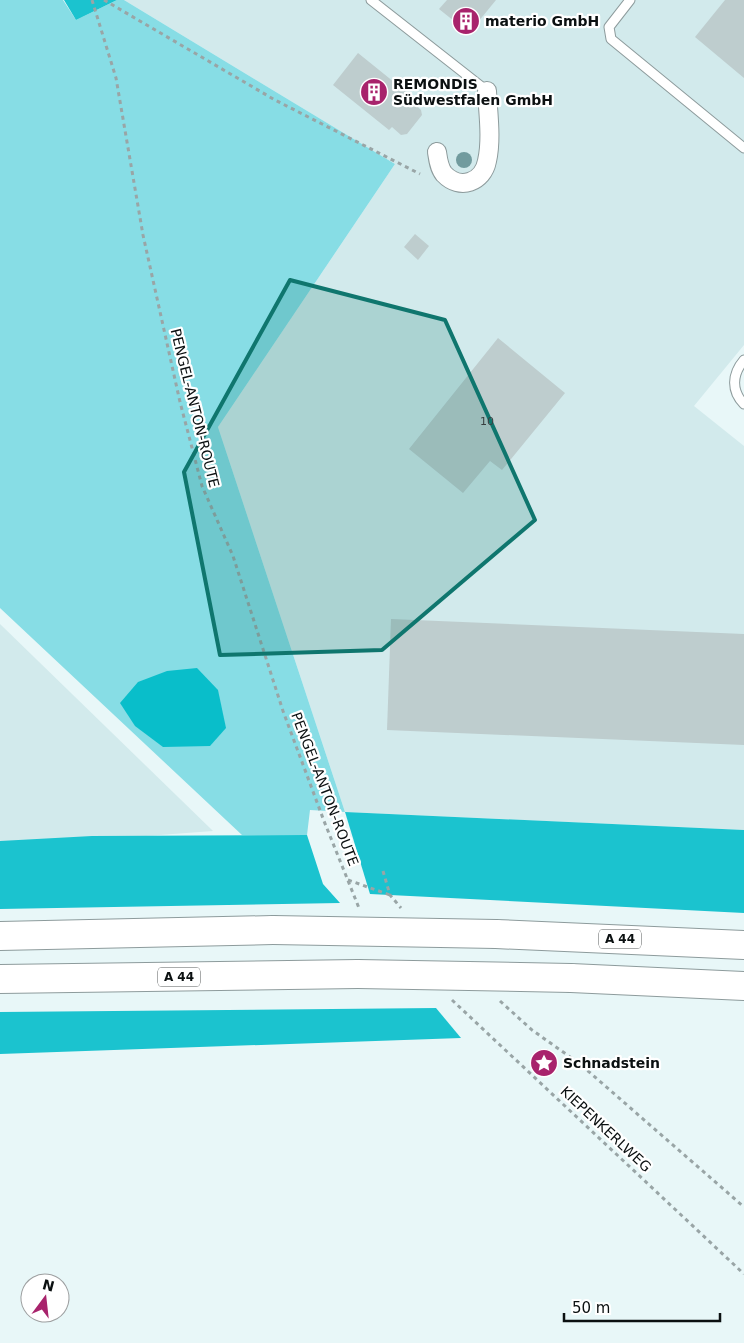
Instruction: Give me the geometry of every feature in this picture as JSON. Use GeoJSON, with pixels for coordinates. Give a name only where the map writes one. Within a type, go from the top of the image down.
{"type":"FeatureCollection","features":[{"type":"Feature","properties":{"kind":"highway","name":"A 44"},"geometry":{"type":"LineString","coordinates":[[0,936],[273,930],[496,934],[744,945]]}},
{"type":"Feature","properties":{"kind":"highway","name":"A 44"},"geometry":{"type":"LineString","coordinates":[[0,979],[358,974],[572,978],[744,986]]}},
{"type":"Feature","properties":{"kind":"street"},"geometry":{"type":"LineString","coordinates":[[437,152],[445,174],[457,182],[471,182],[482,175],[488,160],[487,91]]}},
{"type":"Feature","properties":{"kind":"lane"},"geometry":{"type":"LineString","coordinates":[[371,0],[487,91]]}},
{"type":"Feature","properties":{"kind":"lane"},"geometry":{"type":"LineString","coordinates":[[630,0],[609,27],[611,39],[744,148]]}},
{"type":"Feature","properties":{"kind":"lane"},"geometry":{"type":"LineString","coordinates":[[744,360],[733,381],[737,397],[744,404]]}},
{"type":"Feature","properties":{"kind":"path","name":"PENGEL-ANTON-ROUTE"},"geometry":{"type":"LineString","coordinates":[[92,0],[116,78],[143,235],[180,402],[202,486],[233,556],[283,711],[352,893],[363,916]]}},
{"type":"Feature","properties":{"kind":"path"},"geometry":{"type":"LineString","coordinates":[[104,0],[115,4],[186,49],[275,100],[420,174]]}},
{"type":"Feature","properties":{"kind":"path"},"geometry":{"type":"LineString","coordinates":[[347,879],[390,895]]}},
{"type":"Feature","properties":{"kind":"path","name":"KIEPENKERLWEG"},"geometry":{"type":"LineString","coordinates":[[449,997],[744,1274]]}},
{"type":"Feature","properties":{"kind":"path"},"geometry":{"type":"LineString","coordinates":[[532,1030],[580,1064],[744,1207]]}},
{"type":"Feature","properties":{"kind":"highlighted area"},"geometry":{"type":"Polygon","coordinates":[[[290,280],[445,320],[535,520],[382,650],[220,655],[184,472],[290,280]]]}},
{"type":"Feature","properties":{"kind":"shaded area"},"geometry":{"type":"Polygon","coordinates":[[[0,0],[63,0],[76,20],[117,0],[124,0],[395,164],[218,427],[345,812],[310,810],[307,835],[242,835],[0,608],[0,0]]]}},
{"type":"Feature","properties":{"kind":"shaded area"},"geometry":{"type":"Polygon","coordinates":[[[64,0],[117,0],[76,20],[64,0]]]}},
{"type":"Feature","properties":{"kind":"shaded area"},"geometry":{"type":"Polygon","coordinates":[[[124,0],[744,0],[744,345],[694,406],[744,446],[744,830],[345,812],[218,427],[395,164],[124,0]]]}},
{"type":"Feature","properties":{"kind":"shaded area"},"geometry":{"type":"Polygon","coordinates":[[[0,624],[213,831],[0,847],[0,624]]]}},
{"type":"Feature","properties":{"kind":"shaded area"},"geometry":{"type":"Polygon","coordinates":[[[197,668],[218,690],[226,728],[210,746],[163,747],[135,726],[120,703],[138,682],[167,671],[197,668]]]}},
{"type":"Feature","properties":{"kind":"shaded area"},"geometry":{"type":"Polygon","coordinates":[[[345,812],[744,830],[744,913],[370,894],[345,812]]]}},
{"type":"Feature","properties":{"kind":"shaded area"},"geometry":{"type":"Polygon","coordinates":[[[307,835],[323,884],[340,903],[0,909],[0,841],[92,836],[307,835]]]}},
{"type":"Feature","properties":{"kind":"shaded area"},"geometry":{"type":"Polygon","coordinates":[[[436,1008],[461,1038],[0,1054],[0,1012],[436,1008]]]}},
{"type":"Feature","properties":{"kind":"building","name":"materio GmbH"},"geometry":{"type":"Polygon","coordinates":[[[447,0],[496,0],[469,33],[439,9],[447,0]]]}},
{"type":"Feature","properties":{"kind":"building"},"geometry":{"type":"Polygon","coordinates":[[[725,0],[744,0],[744,78],[695,37],[725,0]]]}},
{"type":"Feature","properties":{"kind":"building","name":"REMONDIS Südwestfalen GmbH"},"geometry":{"type":"Polygon","coordinates":[[[358,53],[415,99],[412,102],[421,110],[422,115],[407,134],[401,135],[392,127],[389,130],[333,85],[358,53]]]}},
{"type":"Feature","properties":{"kind":"building"},"geometry":{"type":"Polygon","coordinates":[[[415,234],[429,246],[418,260],[404,247],[415,234]]]}},
{"type":"Feature","properties":{"kind":"building"},"geometry":{"type":"Polygon","coordinates":[[[498,338],[565,393],[502,470],[490,461],[463,493],[409,449],[498,338]]]}},
{"type":"Feature","properties":{"kind":"building"},"geometry":{"type":"Polygon","coordinates":[[[391,619],[744,634],[744,745],[387,730],[391,619]]]}},
{"type":"Feature","properties":{"kind":"place","name":"materio GmbH"},"geometry":{"type":"Point","coordinates":[466,21]}},
{"type":"Feature","properties":{"kind":"place","name":"REMONDIS Südwestfalen GmbH"},"geometry":{"type":"Point","coordinates":[374,92]}},
{"type":"Feature","properties":{"kind":"place","name":"Schnadstein"},"geometry":{"type":"Point","coordinates":[544,1063]}}]}
